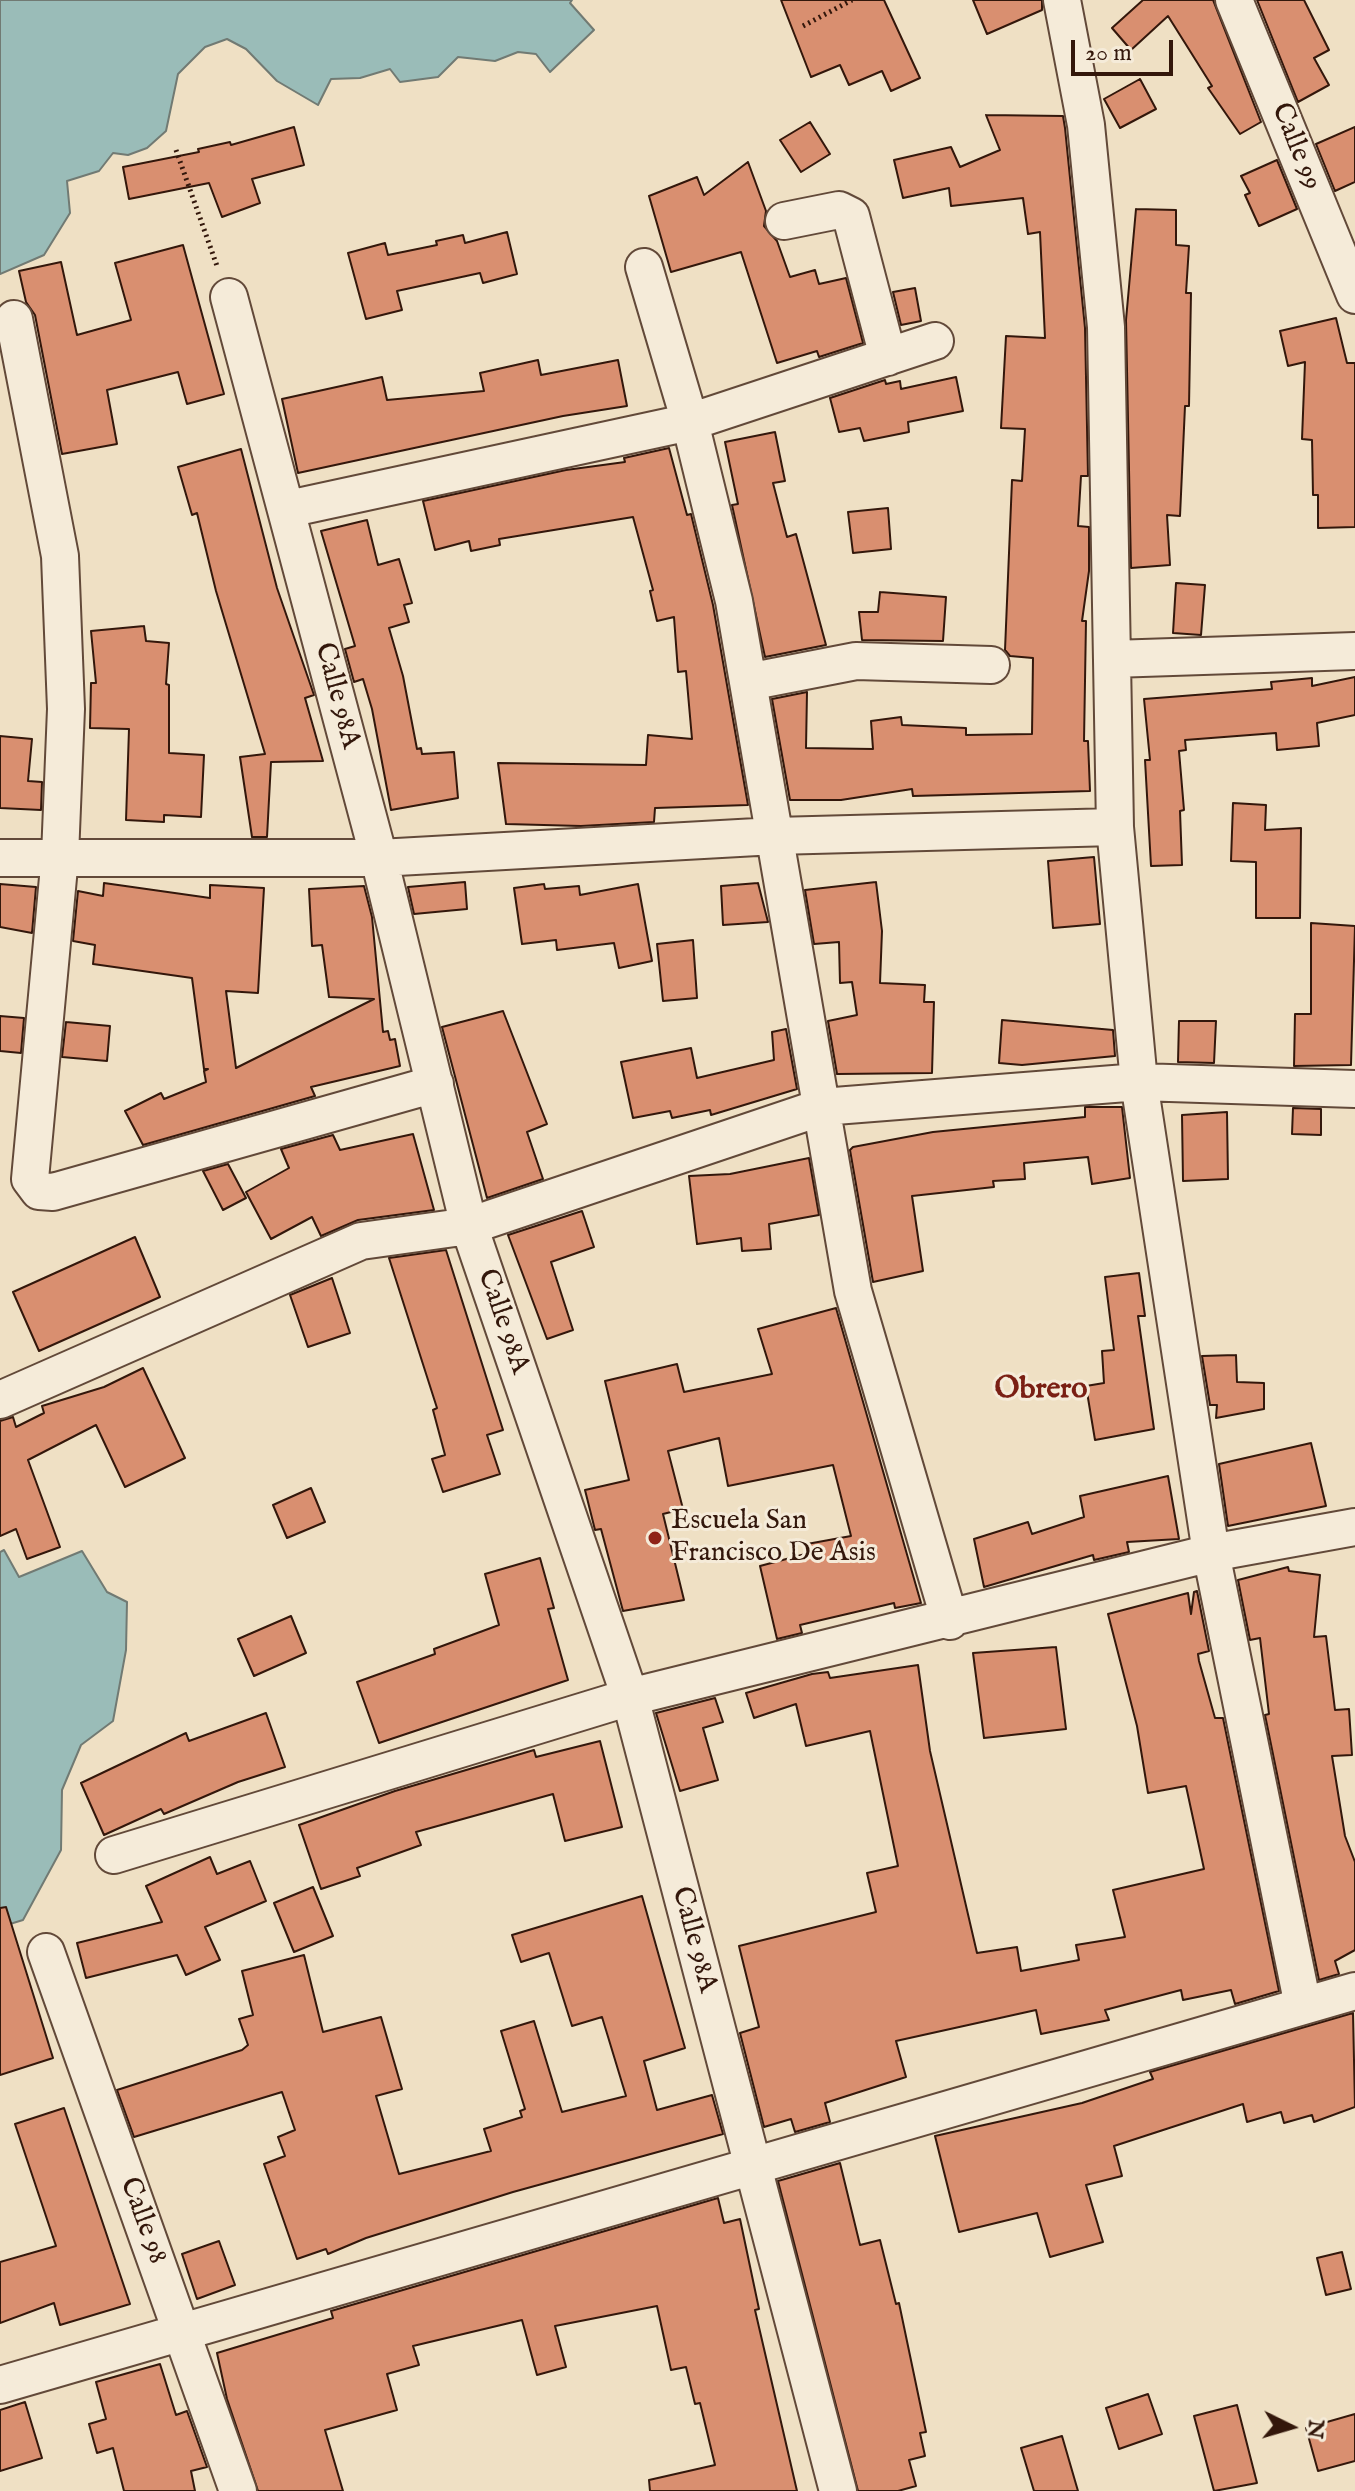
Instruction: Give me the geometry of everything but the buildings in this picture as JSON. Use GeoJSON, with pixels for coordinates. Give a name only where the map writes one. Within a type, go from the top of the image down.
{"type":"FeatureCollection","features":[{"type":"Feature","properties":{"kind":"street"},"geometry":{"type":"LineString","coordinates":[[1062,0],[1086,125],[1106,327],[1115,827],[1139,1082],[1211,1553],[1303,2006]]}},
{"type":"Feature","properties":{"kind":"street","name":"Calle 99"},"geometry":{"type":"LineString","coordinates":[[1234,0],[1355,295]]}},
{"type":"Feature","properties":{"kind":"street"},"geometry":{"type":"LineString","coordinates":[[784,221],[839,210],[851,216],[888,357]]}},
{"type":"Feature","properties":{"kind":"street"},"geometry":{"type":"LineString","coordinates":[[644,267],[690,422],[734,601],[853,1291],[950,1621]]}},
{"type":"Feature","properties":{"kind":"street","name":"Calle 98A"},"geometry":{"type":"LineString","coordinates":[[229,297],[379,858],[469,1226],[630,1697],[838,2491]]}},
{"type":"Feature","properties":{"kind":"street"},"geometry":{"type":"LineString","coordinates":[[14,319],[60,556],[66,709],[60,856],[30,1179],[39,1191],[53,1192],[435,1084]]}},
{"type":"Feature","properties":{"kind":"street"},"geometry":{"type":"LineString","coordinates":[[288,509],[690,422],[935,341]]}},
{"type":"Feature","properties":{"kind":"street"},"geometry":{"type":"LineString","coordinates":[[1112,659],[1355,651]]}},
{"type":"Feature","properties":{"kind":"street"},"geometry":{"type":"LineString","coordinates":[[748,682],[856,661],[991,665]]}},
{"type":"Feature","properties":{"kind":"street"},"geometry":{"type":"LineString","coordinates":[[0,858],[379,858],[775,836],[1115,827]]}},
{"type":"Feature","properties":{"kind":"street"},"geometry":{"type":"LineString","coordinates":[[0,1400],[361,1241],[469,1226],[822,1107],[1139,1082],[1355,1089]]}},
{"type":"Feature","properties":{"kind":"street"},"geometry":{"type":"LineString","coordinates":[[114,1855],[630,1697],[950,1621],[1211,1553],[1355,1527]]}},
{"type":"Feature","properties":{"kind":"street","name":"Calle 98"},"geometry":{"type":"LineString","coordinates":[[46,1952],[238,2491]]}},
{"type":"Feature","properties":{"kind":"street"},"geometry":{"type":"LineString","coordinates":[[0,2385],[1355,1991]]}},
{"type":"Feature","properties":{"kind":"path"},"geometry":{"type":"LineString","coordinates":[[803,26],[852,0]]}},
{"type":"Feature","properties":{"kind":"path"},"geometry":{"type":"LineString","coordinates":[[176,150],[229,297]]}},
{"type":"Feature","properties":{"kind":"water"},"geometry":{"type":"Polygon","coordinates":[[[0,0],[572,0],[570,3],[594,30],[550,72],[536,54],[518,52],[495,61],[458,57],[438,77],[400,82],[390,69],[360,78],[331,79],[318,105],[277,81],[246,49],[227,39],[205,47],[178,74],[166,131],[147,148],[128,155],[113,153],[99,171],[67,181],[70,213],[44,255],[0,274],[0,0]]]}},
{"type":"Feature","properties":{"kind":"water"},"geometry":{"type":"Polygon","coordinates":[[[4,1550],[19,1577],[82,1551],[107,1592],[127,1602],[126,1650],[113,1721],[81,1745],[62,1790],[61,1850],[23,1920],[0,1927],[0,1552],[4,1550]]]}},
{"type":"Feature","properties":{"kind":"place","name":"Escuela San Francisco De Asis"},"geometry":{"type":"Point","coordinates":[655,1538]}},
{"type":"Feature","properties":{"kind":"district","name":"Obrero"},"geometry":{"type":"Point","coordinates":[1041,1391]}}]}
